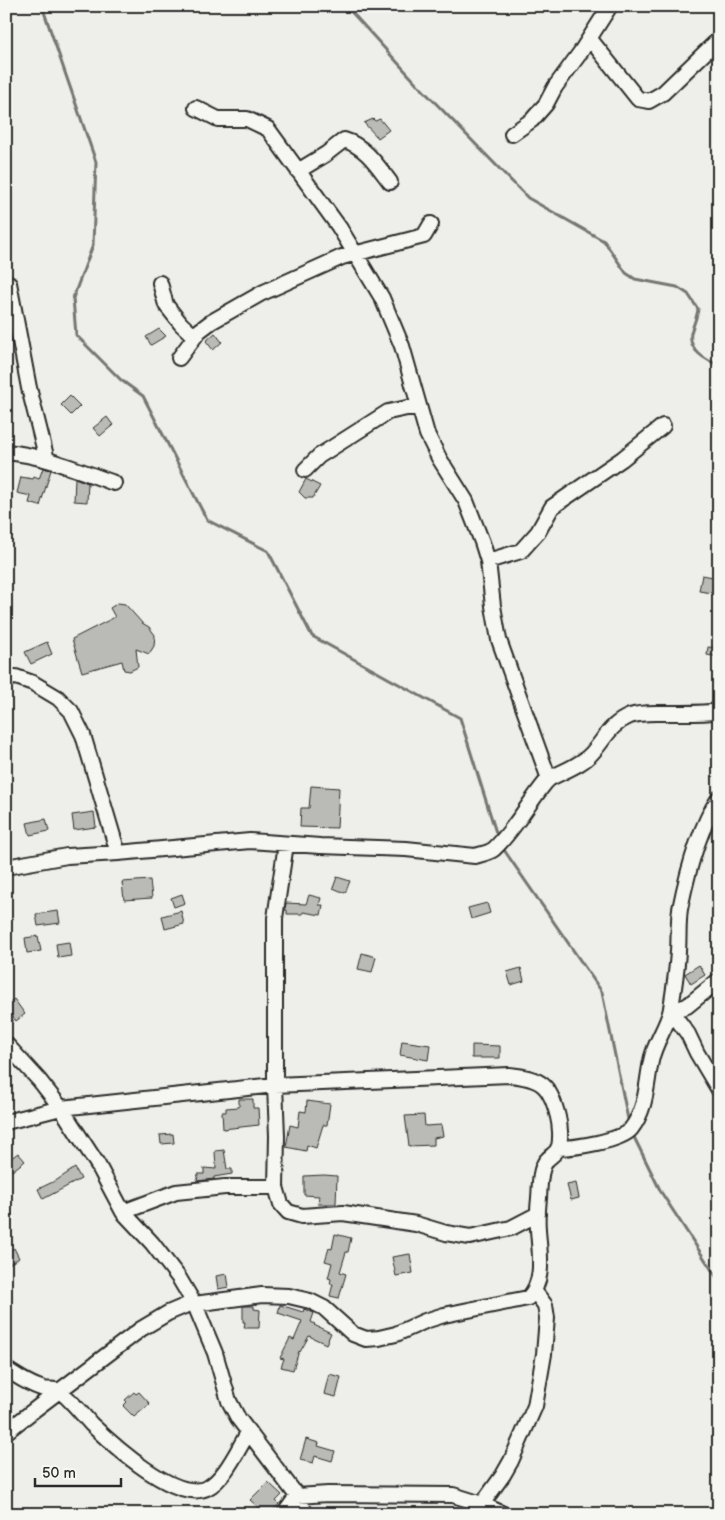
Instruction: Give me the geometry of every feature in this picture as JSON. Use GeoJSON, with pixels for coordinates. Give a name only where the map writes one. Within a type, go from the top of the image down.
{"type":"FeatureCollection","features":[{"type":"Feature","properties":{"kind":"street"},"geometry":{"type":"LineString","coordinates":[[512,134],[532,120],[546,104],[555,87],[590,39],[610,6]]}},
{"type":"Feature","properties":{"kind":"street"},"geometry":{"type":"LineString","coordinates":[[590,39],[638,99],[649,101],[662,92],[719,39]]}},
{"type":"Feature","properties":{"kind":"street"},"geometry":{"type":"LineString","coordinates":[[196,108],[218,119],[247,119],[268,129],[323,204],[382,298],[402,346],[427,434],[439,458],[466,501],[488,561],[499,640],[549,779]]}},
{"type":"Feature","properties":{"kind":"street"},"geometry":{"type":"LineString","coordinates":[[298,171],[326,154],[344,140],[352,142],[371,157],[390,182]]}},
{"type":"Feature","properties":{"kind":"street"},"geometry":{"type":"LineString","coordinates":[[179,358],[194,336],[211,322],[262,293],[342,257],[424,236],[431,224]]}},
{"type":"Feature","properties":{"kind":"street"},"geometry":{"type":"LineString","coordinates":[[8,283],[29,388],[47,460]]}},
{"type":"Feature","properties":{"kind":"street"},"geometry":{"type":"LineString","coordinates":[[160,284],[166,305],[181,324],[194,336]]}},
{"type":"Feature","properties":{"kind":"street"},"geometry":{"type":"LineString","coordinates":[[305,470],[319,456],[388,412],[407,408],[419,408]]}},
{"type":"Feature","properties":{"kind":"street"},"geometry":{"type":"LineString","coordinates":[[488,561],[521,551],[538,532],[552,507],[622,459],[663,426]]}},
{"type":"Feature","properties":{"kind":"street"},"geometry":{"type":"LineString","coordinates":[[6,452],[19,453],[47,460],[114,483]]}},
{"type":"Feature","properties":{"kind":"street"},"geometry":{"type":"LineString","coordinates":[[6,679],[16,677],[33,683],[58,698],[71,711],[83,735],[118,853]]}},
{"type":"Feature","properties":{"kind":"street"},"geometry":{"type":"LineString","coordinates":[[6,868],[67,856],[250,841],[406,849],[475,856],[485,854],[493,850],[549,779],[592,754],[608,732],[620,722],[631,716],[646,713],[701,713],[719,711]]}},
{"type":"Feature","properties":{"kind":"street"},"geometry":{"type":"LineString","coordinates":[[558,1148],[586,1146],[624,1135],[630,1130],[643,1105],[651,1059],[671,1010],[678,953],[680,910],[696,846],[706,820],[719,798]]}},
{"type":"Feature","properties":{"kind":"street"},"geometry":{"type":"LineString","coordinates":[[286,844],[276,918],[275,1085],[278,1136],[276,1187],[281,1204],[288,1212],[302,1216],[343,1214],[416,1224],[446,1233],[470,1237],[511,1228],[538,1214]]}},
{"type":"Feature","properties":{"kind":"street"},"geometry":{"type":"LineString","coordinates":[[671,1010],[687,1006],[719,980]]}},
{"type":"Feature","properties":{"kind":"street"},"geometry":{"type":"LineString","coordinates":[[671,1010],[688,1034],[719,1090]]}},
{"type":"Feature","properties":{"kind":"street"},"geometry":{"type":"LineString","coordinates":[[6,1044],[39,1080],[61,1108],[98,1165],[123,1212],[152,1243],[180,1278],[195,1305],[215,1353],[230,1401],[248,1433],[297,1496],[306,1514]]}},
{"type":"Feature","properties":{"kind":"street"},"geometry":{"type":"LineString","coordinates":[[6,1122],[61,1108],[275,1085],[508,1075],[528,1076],[550,1091],[559,1120],[560,1136],[558,1148],[544,1166],[537,1228],[540,1251],[538,1277],[535,1292],[528,1298],[444,1315],[396,1334],[379,1338],[359,1338],[338,1322],[324,1308],[288,1296],[262,1295],[187,1305],[168,1313],[141,1329],[6,1432]]}},
{"type":"Feature","properties":{"kind":"street"},"geometry":{"type":"LineString","coordinates":[[123,1212],[176,1192],[225,1188],[276,1187]]}},
{"type":"Feature","properties":{"kind":"street"},"geometry":{"type":"LineString","coordinates":[[478,1509],[511,1461],[534,1406],[544,1354],[547,1318],[545,1305],[535,1292]]}},
{"type":"Feature","properties":{"kind":"street"},"geometry":{"type":"LineString","coordinates":[[6,1369],[26,1382],[60,1391],[111,1442],[150,1473],[170,1484],[191,1490],[206,1488],[219,1479],[248,1433]]}},
{"type":"Feature","properties":{"kind":"street"},"geometry":{"type":"LineString","coordinates":[[297,1496],[328,1494],[453,1495],[478,1509],[502,1514]]}},
{"type":"Feature","properties":{"kind":"street"},"geometry":{"type":"LineString","coordinates":[[284,1514],[297,1496]]}},
{"type":"Feature","properties":{"kind":"building"},"geometry":{"type":"Polygon","coordinates":[[[373,119],[375,121],[380,119],[389,130],[378,138],[364,123],[373,119]]]}},
{"type":"Feature","properties":{"kind":"building"},"geometry":{"type":"Polygon","coordinates":[[[159,329],[166,336],[151,345],[146,337],[159,329]]]}},
{"type":"Feature","properties":{"kind":"building"},"geometry":{"type":"Polygon","coordinates":[[[215,333],[222,342],[213,350],[206,341],[215,333]]]}},
{"type":"Feature","properties":{"kind":"building"},"geometry":{"type":"Polygon","coordinates":[[[70,396],[80,406],[71,415],[61,405],[70,396]]]}},
{"type":"Feature","properties":{"kind":"building"},"geometry":{"type":"Polygon","coordinates":[[[107,417],[113,425],[100,436],[93,428],[107,417]]]}},
{"type":"Feature","properties":{"kind":"building"},"geometry":{"type":"Polygon","coordinates":[[[43,468],[51,470],[40,506],[29,503],[31,496],[17,493],[21,477],[39,479],[43,468]]]}},
{"type":"Feature","properties":{"kind":"building"},"geometry":{"type":"Polygon","coordinates":[[[75,478],[88,483],[87,502],[74,501],[75,478]]]}},
{"type":"Feature","properties":{"kind":"building"},"geometry":{"type":"Polygon","coordinates":[[[306,479],[320,486],[313,498],[305,498],[299,492],[306,479]]]}},
{"type":"Feature","properties":{"kind":"building"},"geometry":{"type":"Polygon","coordinates":[[[702,575],[719,578],[719,587],[713,586],[712,593],[699,591],[702,575]]]}},
{"type":"Feature","properties":{"kind":"building"},"geometry":{"type":"Polygon","coordinates":[[[118,603],[125,604],[142,623],[149,627],[155,635],[154,646],[149,654],[136,649],[138,667],[130,671],[124,670],[122,661],[82,672],[72,639],[115,617],[110,608],[118,603]]]}},
{"type":"Feature","properties":{"kind":"building"},"geometry":{"type":"Polygon","coordinates":[[[47,642],[52,654],[31,664],[25,652],[47,642]]]}},
{"type":"Feature","properties":{"kind":"building"},"geometry":{"type":"Polygon","coordinates":[[[708,647],[719,648],[719,657],[707,655],[708,647]]]}},
{"type":"Feature","properties":{"kind":"building"},"geometry":{"type":"Polygon","coordinates":[[[311,786],[339,788],[337,828],[300,827],[301,808],[309,808],[311,786]]]}},
{"type":"Feature","properties":{"kind":"building"},"geometry":{"type":"Polygon","coordinates":[[[94,812],[96,827],[74,830],[72,815],[94,812]]]}},
{"type":"Feature","properties":{"kind":"building"},"geometry":{"type":"Polygon","coordinates":[[[46,819],[49,831],[30,835],[27,823],[46,819]]]}},
{"type":"Feature","properties":{"kind":"building"},"geometry":{"type":"Polygon","coordinates":[[[337,877],[350,881],[345,893],[333,888],[337,877]]]}},
{"type":"Feature","properties":{"kind":"building"},"geometry":{"type":"Polygon","coordinates":[[[150,880],[152,898],[124,900],[122,882],[150,880]]]}},
{"type":"Feature","properties":{"kind":"building"},"geometry":{"type":"Polygon","coordinates":[[[182,894],[185,903],[174,907],[171,898],[182,894]]]}},
{"type":"Feature","properties":{"kind":"building"},"geometry":{"type":"Polygon","coordinates":[[[309,895],[321,898],[319,905],[323,905],[321,915],[303,912],[303,914],[287,914],[287,910],[285,910],[286,903],[306,904],[309,895]]]}},
{"type":"Feature","properties":{"kind":"building"},"geometry":{"type":"Polygon","coordinates":[[[487,903],[490,913],[471,919],[468,908],[487,903]]]}},
{"type":"Feature","properties":{"kind":"building"},"geometry":{"type":"Polygon","coordinates":[[[58,911],[60,923],[38,926],[36,914],[58,911]]]}},
{"type":"Feature","properties":{"kind":"building"},"geometry":{"type":"Polygon","coordinates":[[[181,911],[184,924],[165,929],[162,916],[181,911]]]}},
{"type":"Feature","properties":{"kind":"building"},"geometry":{"type":"Polygon","coordinates":[[[38,936],[41,951],[27,953],[25,938],[38,936]]]}},
{"type":"Feature","properties":{"kind":"building"},"geometry":{"type":"Polygon","coordinates":[[[69,942],[71,956],[58,958],[56,944],[69,942]]]}},
{"type":"Feature","properties":{"kind":"building"},"geometry":{"type":"Polygon","coordinates":[[[362,953],[376,957],[372,972],[358,969],[362,953]]]}},
{"type":"Feature","properties":{"kind":"building"},"geometry":{"type":"Polygon","coordinates":[[[699,965],[705,975],[691,984],[685,974],[699,965]]]}},
{"type":"Feature","properties":{"kind":"building"},"geometry":{"type":"Polygon","coordinates":[[[521,968],[524,981],[511,985],[507,972],[521,968]]]}},
{"type":"Feature","properties":{"kind":"building"},"geometry":{"type":"Polygon","coordinates":[[[14,999],[25,1014],[16,1021],[6,1008],[6,1004],[14,999]]]}},
{"type":"Feature","properties":{"kind":"building"},"geometry":{"type":"Polygon","coordinates":[[[402,1041],[430,1045],[428,1060],[400,1055],[402,1041]]]}},
{"type":"Feature","properties":{"kind":"building"},"geometry":{"type":"Polygon","coordinates":[[[472,1045],[500,1046],[500,1058],[472,1058],[472,1045]]]}},
{"type":"Feature","properties":{"kind":"building"},"geometry":{"type":"Polygon","coordinates":[[[239,1099],[253,1099],[253,1108],[258,1108],[259,1125],[223,1129],[222,1112],[226,1112],[226,1108],[239,1107],[239,1099]]]}},
{"type":"Feature","properties":{"kind":"building"},"geometry":{"type":"Polygon","coordinates":[[[307,1101],[330,1104],[327,1125],[323,1125],[316,1148],[307,1145],[306,1151],[286,1147],[290,1125],[298,1127],[300,1111],[306,1112],[307,1101]]]}},
{"type":"Feature","properties":{"kind":"building"},"geometry":{"type":"Polygon","coordinates":[[[424,1115],[425,1126],[441,1125],[443,1136],[434,1138],[434,1145],[409,1146],[405,1116],[424,1115]]]}},
{"type":"Feature","properties":{"kind":"building"},"geometry":{"type":"Polygon","coordinates":[[[173,1134],[174,1143],[161,1144],[160,1135],[173,1134]]]}},
{"type":"Feature","properties":{"kind":"building"},"geometry":{"type":"Polygon","coordinates":[[[224,1150],[227,1169],[232,1169],[232,1174],[197,1181],[198,1174],[204,1174],[204,1168],[216,1169],[215,1151],[224,1150]]]}},
{"type":"Feature","properties":{"kind":"building"},"geometry":{"type":"Polygon","coordinates":[[[18,1153],[25,1161],[12,1171],[6,1162],[18,1153]]]}},
{"type":"Feature","properties":{"kind":"building"},"geometry":{"type":"Polygon","coordinates":[[[75,1168],[81,1179],[43,1199],[38,1189],[57,1180],[75,1168]]]}},
{"type":"Feature","properties":{"kind":"building"},"geometry":{"type":"Polygon","coordinates":[[[304,1176],[337,1176],[336,1204],[318,1204],[319,1196],[304,1195],[304,1176]]]}},
{"type":"Feature","properties":{"kind":"building"},"geometry":{"type":"Polygon","coordinates":[[[576,1183],[579,1198],[571,1200],[567,1185],[576,1183]]]}},
{"type":"Feature","properties":{"kind":"building"},"geometry":{"type":"Polygon","coordinates":[[[335,1234],[351,1238],[340,1272],[346,1274],[339,1298],[330,1296],[333,1284],[330,1284],[331,1279],[328,1278],[332,1263],[325,1261],[329,1248],[332,1249],[335,1234]]]}},
{"type":"Feature","properties":{"kind":"building"},"geometry":{"type":"Polygon","coordinates":[[[14,1248],[19,1258],[6,1266],[6,1254],[14,1248]]]}},
{"type":"Feature","properties":{"kind":"building"},"geometry":{"type":"Polygon","coordinates":[[[410,1254],[413,1273],[396,1276],[392,1257],[410,1254]]]}},
{"type":"Feature","properties":{"kind":"building"},"geometry":{"type":"Polygon","coordinates":[[[227,1274],[229,1287],[218,1289],[216,1276],[227,1274]]]}},
{"type":"Feature","properties":{"kind":"building"},"geometry":{"type":"Polygon","coordinates":[[[280,1305],[303,1312],[304,1309],[314,1313],[311,1322],[331,1333],[326,1344],[309,1336],[299,1351],[293,1370],[281,1367],[284,1359],[280,1358],[290,1338],[294,1340],[302,1321],[278,1313],[280,1305]]]}},
{"type":"Feature","properties":{"kind":"building"},"geometry":{"type":"Polygon","coordinates":[[[243,1306],[254,1306],[254,1309],[260,1310],[259,1328],[244,1328],[243,1306]]]}},
{"type":"Feature","properties":{"kind":"building"},"geometry":{"type":"Polygon","coordinates":[[[329,1374],[341,1377],[336,1397],[324,1394],[329,1374]]]}},
{"type":"Feature","properties":{"kind":"building"},"geometry":{"type":"Polygon","coordinates":[[[134,1392],[136,1394],[139,1392],[150,1404],[134,1417],[123,1406],[127,1402],[125,1400],[134,1392]]]}},
{"type":"Feature","properties":{"kind":"building"},"geometry":{"type":"Polygon","coordinates":[[[306,1439],[319,1443],[318,1446],[335,1451],[332,1461],[315,1456],[313,1463],[300,1460],[306,1439]]]}},
{"type":"Feature","properties":{"kind":"building"},"geometry":{"type":"Polygon","coordinates":[[[268,1482],[282,1495],[276,1501],[279,1504],[270,1514],[267,1511],[265,1513],[250,1500],[268,1482]]]}},
{"type":"Feature","properties":{"kind":"waterway"},"geometry":{"type":"LineString","coordinates":[[42,6],[96,162],[93,245],[73,298],[76,335],[121,380],[143,396],[207,520],[268,551],[312,636],[460,718],[498,839]]}},
{"type":"Feature","properties":{"kind":"waterway"},"geometry":{"type":"LineString","coordinates":[[346,6],[418,85],[528,198],[604,241],[626,273],[635,279],[677,287],[688,294],[698,309],[691,333],[692,344],[699,354],[719,365]]}},
{"type":"Feature","properties":{"kind":"waterway"},"geometry":{"type":"LineString","coordinates":[[502,847],[602,992],[629,1124]]}},
{"type":"Feature","properties":{"kind":"waterway"},"geometry":{"type":"LineString","coordinates":[[632,1133],[661,1192],[719,1281]]}}]}
